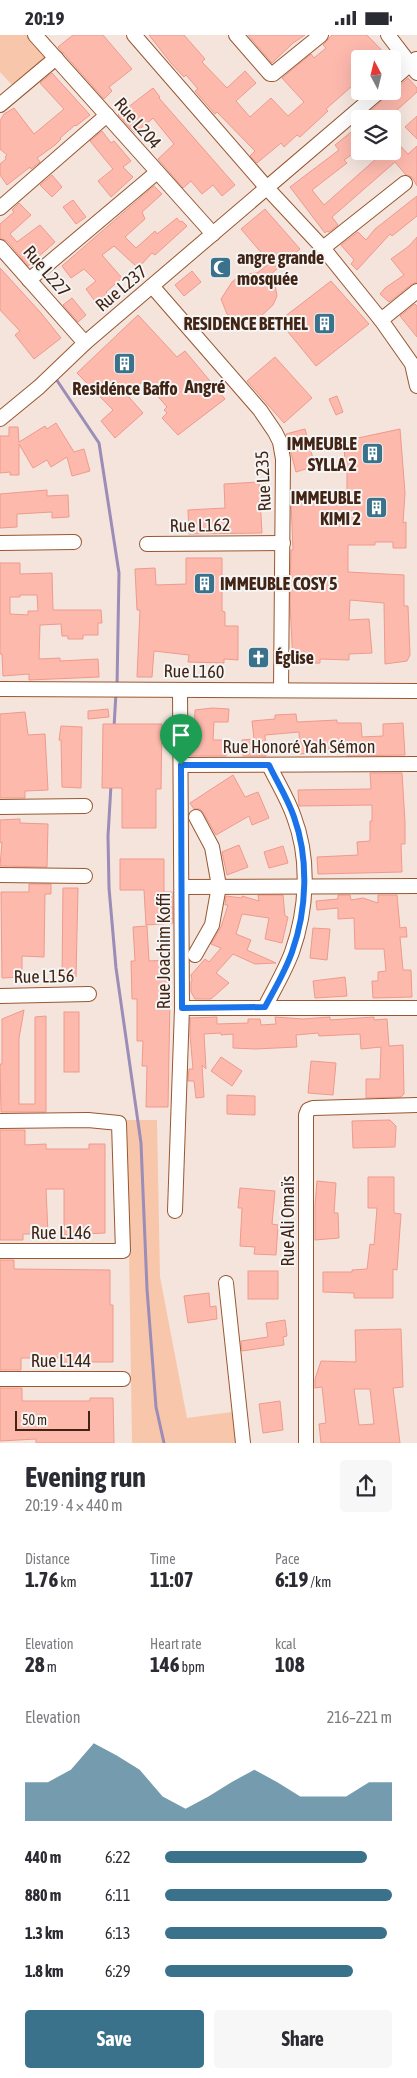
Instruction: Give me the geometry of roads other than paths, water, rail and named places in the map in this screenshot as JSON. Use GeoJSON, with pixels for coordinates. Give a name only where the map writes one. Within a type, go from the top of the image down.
{"type":"FeatureCollection","features":[{"type":"Feature","properties":{"kind":"street","name":"Rue L204"},"geometry":{"type":"LineString","coordinates":[[35,35],[213,235]]}},
{"type":"Feature","properties":{"kind":"street"},"geometry":{"type":"LineString","coordinates":[[134,35],[267,188],[323,248],[415,364],[417,386]]}},
{"type":"Feature","properties":{"kind":"street"},"geometry":{"type":"LineString","coordinates":[[236,35],[270,74],[273,74],[321,35]]}},
{"type":"Feature","properties":{"kind":"street"},"geometry":{"type":"LineString","coordinates":[[388,35],[415,66],[401,75]]}},
{"type":"Feature","properties":{"kind":"street"},"geometry":{"type":"LineString","coordinates":[[0,105],[56,58]]}},
{"type":"Feature","properties":{"kind":"street","name":"Rue L237"},"geometry":{"type":"LineString","coordinates":[[0,419],[85,343],[370,100]]}},
{"type":"Feature","properties":{"kind":"street"},"geometry":{"type":"LineString","coordinates":[[0,208],[106,115]]}},
{"type":"Feature","properties":{"kind":"street"},"geometry":{"type":"LineString","coordinates":[[29,280],[156,173]]}},
{"type":"Feature","properties":{"kind":"street"},"geometry":{"type":"LineString","coordinates":[[323,248],[405,183]]}},
{"type":"Feature","properties":{"kind":"street","name":"Rue L227"},"geometry":{"type":"LineString","coordinates":[[0,247],[85,343]]}},
{"type":"Feature","properties":{"kind":"street","name":"Rue L235"},"geometry":{"type":"LineString","coordinates":[[152,286],[254,403],[276,431],[280,442],[283,459],[280,690]]}},
{"type":"Feature","properties":{"kind":"street"},"geometry":{"type":"LineString","coordinates":[[381,320],[417,291]]}},
{"type":"Feature","properties":{"kind":"street"},"geometry":{"type":"LineString","coordinates":[[0,543],[74,541]]}},
{"type":"Feature","properties":{"kind":"street","name":"Rue L162"},"geometry":{"type":"LineString","coordinates":[[147,544],[283,543]]}},
{"type":"Feature","properties":{"kind":"street","name":"Rue L160"},"geometry":{"type":"LineString","coordinates":[[0,689],[132,688],[417,691]]}},
{"type":"Feature","properties":{"kind":"street","name":"Rue Joachim Koffi"},"geometry":{"type":"LineString","coordinates":[[174,1211],[182,1008],[180,690]]}},
{"type":"Feature","properties":{"kind":"street","name":"Rue Honoré Yah Sémon"},"geometry":{"type":"LineString","coordinates":[[181,765],[417,765]]}},
{"type":"Feature","properties":{"kind":"street"},"geometry":{"type":"LineString","coordinates":[[265,1007],[292,952],[301,914],[304,886],[304,861],[298,828],[294,815],[269,765]]}},
{"type":"Feature","properties":{"kind":"street"},"geometry":{"type":"LineString","coordinates":[[0,807],[85,807]]}},
{"type":"Feature","properties":{"kind":"street"},"geometry":{"type":"LineString","coordinates":[[195,955],[212,925],[219,886],[212,847],[196,817]]}},
{"type":"Feature","properties":{"kind":"street"},"geometry":{"type":"LineString","coordinates":[[0,875],[85,875]]}},
{"type":"Feature","properties":{"kind":"street"},"geometry":{"type":"LineString","coordinates":[[182,887],[417,886]]}},
{"type":"Feature","properties":{"kind":"street","name":"Rue L156"},"geometry":{"type":"LineString","coordinates":[[0,996],[89,994]]}},
{"type":"Feature","properties":{"kind":"street"},"geometry":{"type":"LineString","coordinates":[[182,1008],[417,1008]]}},
{"type":"Feature","properties":{"kind":"street","name":"Rue Ali Omaïs"},"geometry":{"type":"LineString","coordinates":[[306,1442],[306,1115],[308,1110],[313,1108],[417,1105]]}},
{"type":"Feature","properties":{"kind":"street","name":"Rue L146"},"geometry":{"type":"LineString","coordinates":[[0,1121],[88,1120],[119,1123],[123,1251],[0,1251]]}},
{"type":"Feature","properties":{"kind":"street"},"geometry":{"type":"LineString","coordinates":[[226,1283],[243,1443]]}},
{"type":"Feature","properties":{"kind":"street","name":"Rue L144"},"geometry":{"type":"LineString","coordinates":[[0,1379],[123,1379]]}},
{"type":"Feature","properties":{"kind":"waterway"},"geometry":{"type":"LineString","coordinates":[[56,379],[99,443],[119,573],[117,687]]}},
{"type":"Feature","properties":{"kind":"waterway"},"geometry":{"type":"LineString","coordinates":[[114,727],[116,693]]}},
{"type":"Feature","properties":{"kind":"waterway"},"geometry":{"type":"LineString","coordinates":[[111,785],[108,836],[109,888],[116,968],[141,1143],[147,1289],[156,1407],[164,1443]]}},
{"type":"Feature","properties":{"kind":"place","name":"angre grande mosquée"},"geometry":{"type":"Point","coordinates":[221,267]}},
{"type":"Feature","properties":{"kind":"place","name":"RESIDENCE BETHEL"},"geometry":{"type":"Point","coordinates":[324,323]}},
{"type":"Feature","properties":{"kind":"place","name":"Residénce Baffo"},"geometry":{"type":"Point","coordinates":[125,363]}},
{"type":"Feature","properties":{"kind":"place","name":"IMMEUBLE SYLLA 2"},"geometry":{"type":"Point","coordinates":[373,453]}},
{"type":"Feature","properties":{"kind":"place","name":"IMMEUBLE KIMI 2"},"geometry":{"type":"Point","coordinates":[377,507]}},
{"type":"Feature","properties":{"kind":"place","name":"IMMEUBLE COSY 5"},"geometry":{"type":"Point","coordinates":[204,583]}},
{"type":"Feature","properties":{"kind":"place","name":"Église"},"geometry":{"type":"Point","coordinates":[259,657]}},
{"type":"Feature","properties":{"kind":"district","name":"Angré"},"geometry":{"type":"Point","coordinates":[205,386]}}]}
